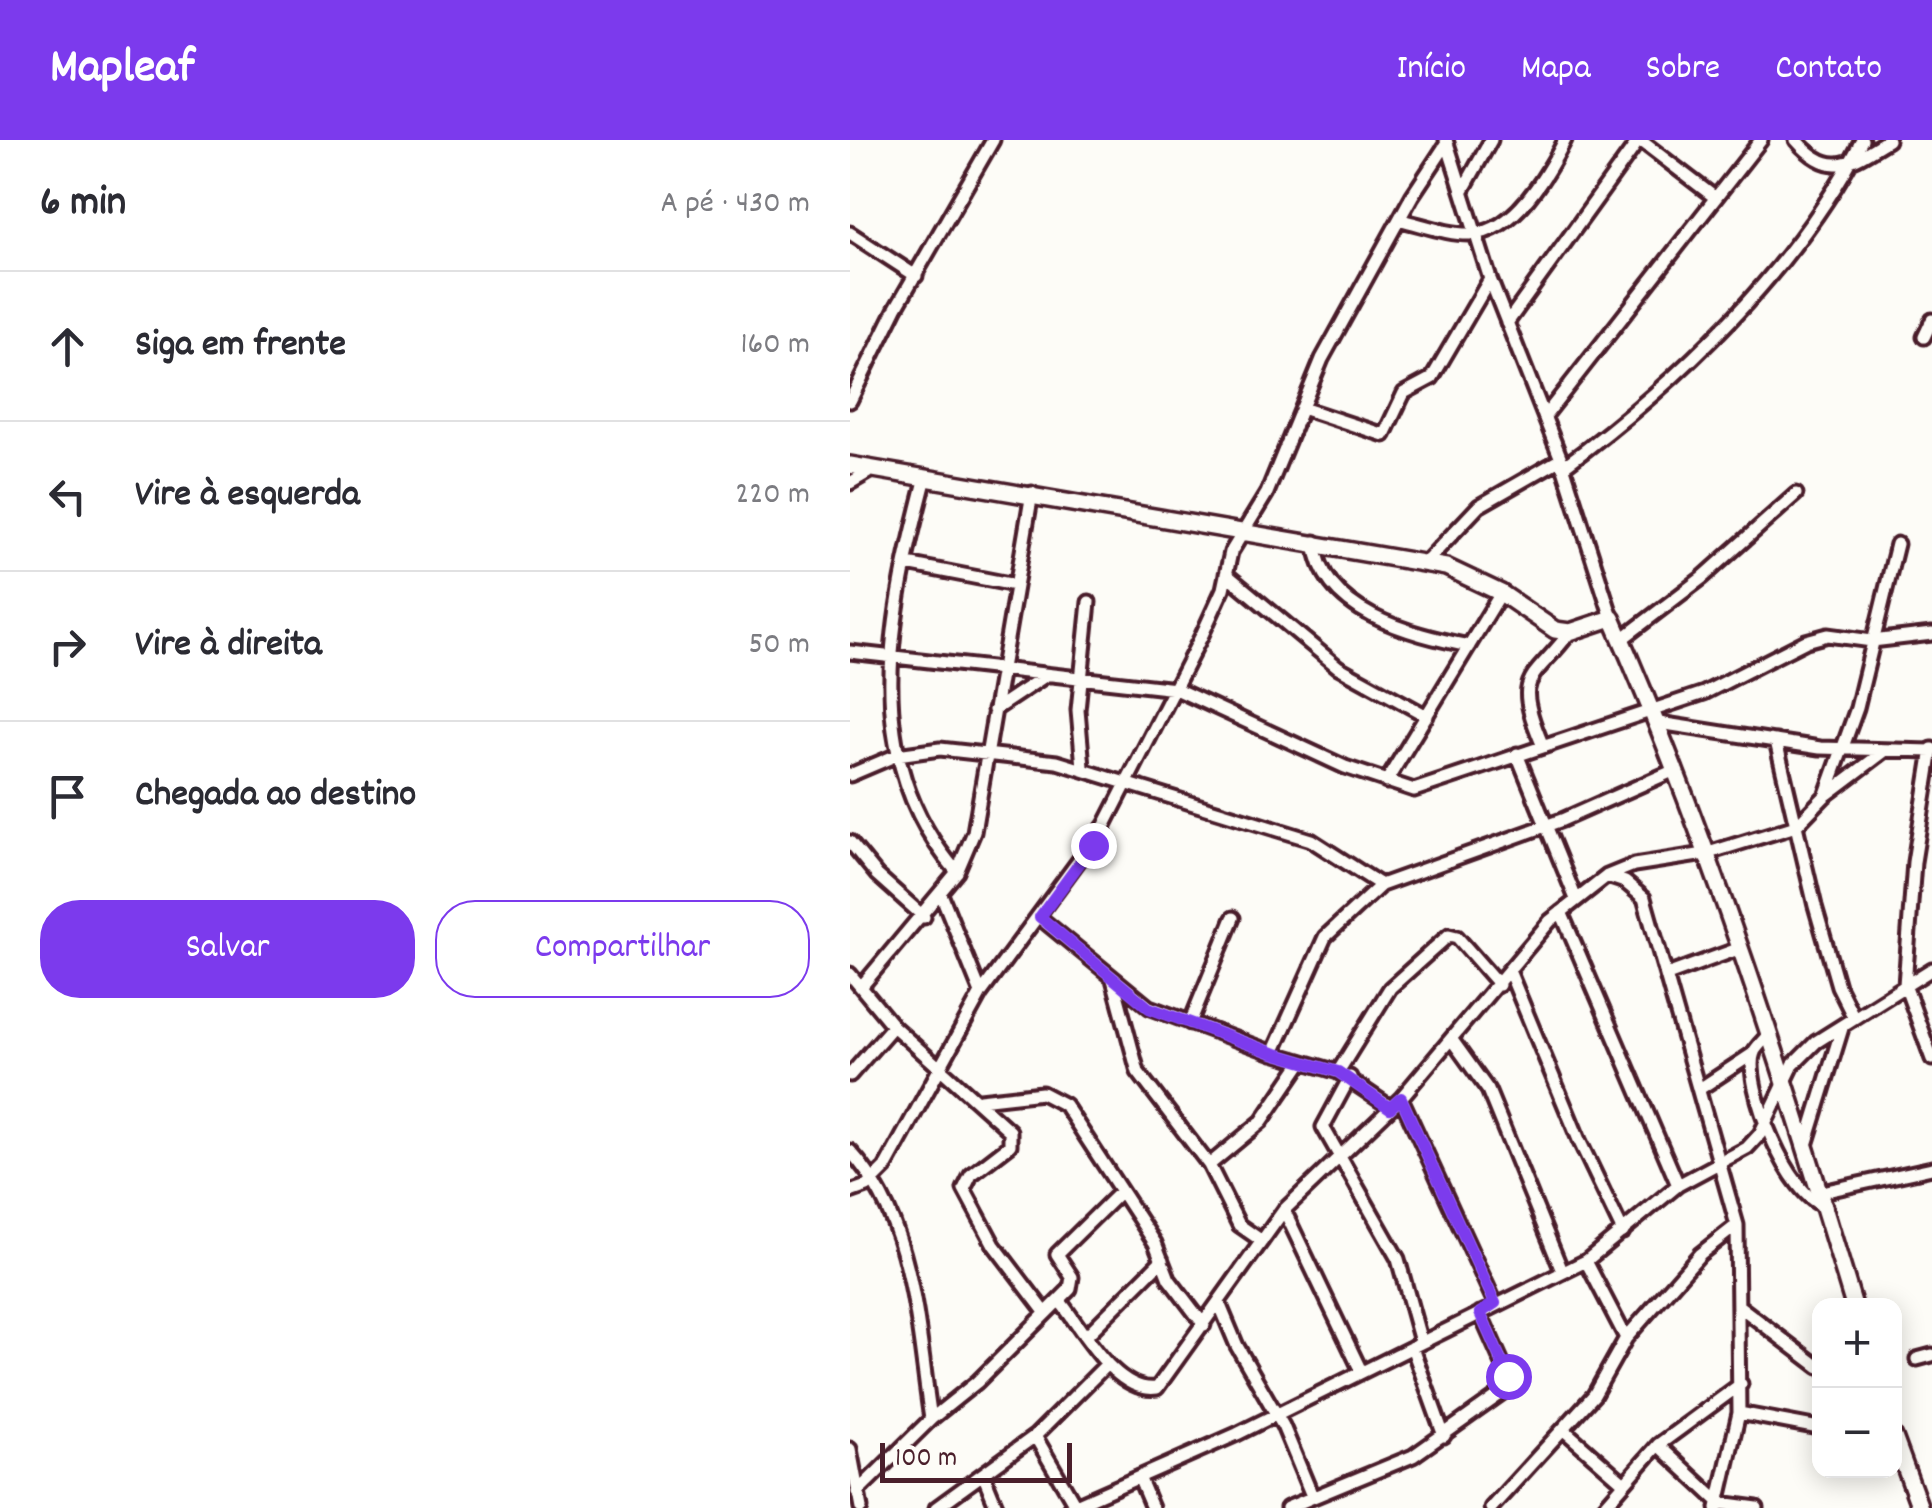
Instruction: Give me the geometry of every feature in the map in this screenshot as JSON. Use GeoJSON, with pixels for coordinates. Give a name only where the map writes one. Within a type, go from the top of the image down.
{"type":"FeatureCollection","features":[{"type":"Feature","properties":{"kind":"street"},"geometry":{"type":"LineString","coordinates":[[850,401],[994,140]]}},
{"type":"Feature","properties":{"kind":"street"},"geometry":{"type":"LineString","coordinates":[[1463,190],[1491,140]]}},
{"type":"Feature","properties":{"kind":"street"},"geometry":{"type":"LineString","coordinates":[[1401,220],[1476,234],[1513,214],[1565,140]]}},
{"type":"Feature","properties":{"kind":"street"},"geometry":{"type":"LineString","coordinates":[[1508,323],[1640,140],[1714,196]]}},
{"type":"Feature","properties":{"kind":"street"},"geometry":{"type":"LineString","coordinates":[[1545,416],[1654,282],[1714,196],[1761,140]]}},
{"type":"Feature","properties":{"kind":"street"},"geometry":{"type":"LineString","coordinates":[[1796,140],[1814,159],[1832,165],[1850,164],[1888,140]]}},
{"type":"Feature","properties":{"kind":"street"},"geometry":{"type":"LineString","coordinates":[[1426,562],[1479,506],[1562,463],[1722,330],[1766,280],[1850,164],[1862,140]]}},
{"type":"Feature","properties":{"kind":"street"},"geometry":{"type":"LineString","coordinates":[[1447,142],[1490,279],[1562,463],[1612,618],[1656,717],[1786,1076],[1852,1298]]}},
{"type":"Feature","properties":{"kind":"street"},"geometry":{"type":"LineString","coordinates":[[850,1192],[875,1178],[891,1160],[981,993],[1093,845],[1176,689],[1226,574],[1231,552],[1247,530],[1334,337],[1447,142]]}},
{"type":"Feature","properties":{"kind":"street"},"geometry":{"type":"LineString","coordinates":[[850,233],[916,276]]}},
{"type":"Feature","properties":{"kind":"street"},"geometry":{"type":"LineString","coordinates":[[1302,408],[1384,435],[1404,393],[1432,378],[1490,279]]}},
{"type":"Feature","properties":{"kind":"street"},"geometry":{"type":"LineString","coordinates":[[1924,337],[1932,320]]}},
{"type":"Feature","properties":{"kind":"street"},"geometry":{"type":"LineString","coordinates":[[850,465],[1032,492],[1426,562],[1446,567],[1501,593],[1545,624],[1570,632]]}},
{"type":"Feature","properties":{"kind":"street"},"geometry":{"type":"LineString","coordinates":[[850,483],[874,468]]}},
{"type":"Feature","properties":{"kind":"street"},"geometry":{"type":"LineString","coordinates":[[926,477],[889,658],[897,755],[924,825],[957,872]]}},
{"type":"Feature","properties":{"kind":"street"},"geometry":{"type":"LineString","coordinates":[[862,986],[942,894],[957,872],[974,832],[1032,492]]}},
{"type":"Feature","properties":{"kind":"street"},"geometry":{"type":"LineString","coordinates":[[1622,639],[1702,578],[1796,494]]}},
{"type":"Feature","properties":{"kind":"street"},"geometry":{"type":"LineString","coordinates":[[1314,542],[1319,568],[1327,578],[1384,624],[1469,646]]}},
{"type":"Feature","properties":{"kind":"street"},"geometry":{"type":"LineString","coordinates":[[1440,544],[1446,567]]}},
{"type":"Feature","properties":{"kind":"street"},"geometry":{"type":"LineString","coordinates":[[1825,796],[1843,748],[1897,544]]}},
{"type":"Feature","properties":{"kind":"street"},"geometry":{"type":"LineString","coordinates":[[907,564],[1015,585]]}},
{"type":"Feature","properties":{"kind":"street"},"geometry":{"type":"LineString","coordinates":[[1226,574],[1338,666],[1426,716]]}},
{"type":"Feature","properties":{"kind":"street"},"geometry":{"type":"LineString","coordinates":[[1386,782],[1501,593]]}},
{"type":"Feature","properties":{"kind":"street"},"geometry":{"type":"LineString","coordinates":[[1083,767],[1078,710],[1089,602]]}},
{"type":"Feature","properties":{"kind":"street"},"geometry":{"type":"LineString","coordinates":[[1542,744],[1529,714],[1528,684],[1538,663],[1554,653],[1570,632],[1612,618]]}},
{"type":"Feature","properties":{"kind":"street"},"geometry":{"type":"LineString","coordinates":[[850,652],[1176,689],[1386,782],[1414,790],[1542,744],[1656,717],[1806,641],[1848,634],[1872,640],[1932,634]]}},
{"type":"Feature","properties":{"kind":"street"},"geometry":{"type":"LineString","coordinates":[[994,710],[1044,676]]}},
{"type":"Feature","properties":{"kind":"street"},"geometry":{"type":"LineString","coordinates":[[1656,717],[1776,740],[1843,748],[1932,751],[1914,862],[1905,986],[1932,1058]]}},
{"type":"Feature","properties":{"kind":"street"},"geometry":{"type":"LineString","coordinates":[[1776,740],[1826,948],[1848,1020],[1807,1142]]}},
{"type":"Feature","properties":{"kind":"street"},"geometry":{"type":"LineString","coordinates":[[850,775],[897,755],[940,749],[988,752],[1083,767],[1310,840],[1380,886]]}},
{"type":"Feature","properties":{"kind":"street"},"geometry":{"type":"LineString","coordinates":[[1059,1300],[1108,1364],[1137,1386],[1157,1388],[1284,1210],[1401,1098],[1562,912],[1607,876],[1634,865],[1704,854],[1796,826],[1825,796],[1886,750]]}},
{"type":"Feature","properties":{"kind":"street"},"geometry":{"type":"LineString","coordinates":[[1517,754],[1576,900]]}},
{"type":"Feature","properties":{"kind":"street"},"geometry":{"type":"LineString","coordinates":[[1273,1053],[1325,937],[1380,886],[1546,824],[1675,770]]}},
{"type":"Feature","properties":{"kind":"street"},"geometry":{"type":"LineString","coordinates":[[850,842],[877,874],[924,917]]}},
{"type":"Feature","properties":{"kind":"street"},"geometry":{"type":"LineString","coordinates":[[1607,876],[1625,882],[1644,898],[1737,1225],[1741,1384],[1739,1413],[1718,1505]]}},
{"type":"Feature","properties":{"kind":"street"},"geometry":{"type":"LineString","coordinates":[[942,894],[981,993]]}},
{"type":"Feature","properties":{"kind":"street"},"geometry":{"type":"LineString","coordinates":[[1562,912],[1678,1185]]}},
{"type":"Feature","properties":{"kind":"street"},"geometry":{"type":"LineString","coordinates":[[1040,917],[1149,1008],[1344,1074],[1390,1108]]}},
{"type":"Feature","properties":{"kind":"street"},"geometry":{"type":"LineString","coordinates":[[1190,1023],[1233,918]]}},
{"type":"Feature","properties":{"kind":"street"},"geometry":{"type":"LineString","coordinates":[[1444,1436],[1416,1344],[1398,1259],[1322,1126],[1344,1074],[1390,988],[1449,935],[1457,937],[1499,986]]}},
{"type":"Feature","properties":{"kind":"street"},"geometry":{"type":"LineString","coordinates":[[1666,975],[1738,949]]}},
{"type":"Feature","properties":{"kind":"street"},"geometry":{"type":"LineString","coordinates":[[1035,1436],[1072,1506],[1276,1414],[1586,1261],[1678,1185],[1748,1148],[1766,1122],[1786,1076],[1816,1042],[1932,970]]}},
{"type":"Feature","properties":{"kind":"street"},"geometry":{"type":"LineString","coordinates":[[1510,973],[1578,1140],[1623,1232]]}},
{"type":"Feature","properties":{"kind":"street"},"geometry":{"type":"LineString","coordinates":[[850,974],[893,1026],[980,1100],[1013,1138],[997,1157],[971,1176],[964,1188],[994,1245],[1045,1312]]}},
{"type":"Feature","properties":{"kind":"street"},"geometry":{"type":"LineString","coordinates":[[1113,979],[1132,1061],[1209,1165],[1232,1215],[1262,1241]]}},
{"type":"Feature","properties":{"kind":"street"},"geometry":{"type":"LineString","coordinates":[[850,1075],[893,1026]]}},
{"type":"Feature","properties":{"kind":"street"},"geometry":{"type":"LineString","coordinates":[[1701,1088],[1754,1053],[1769,1034]]}},
{"type":"Feature","properties":{"kind":"street"},"geometry":{"type":"LineString","coordinates":[[1452,1040],[1488,1090],[1562,1271]]}},
{"type":"Feature","properties":{"kind":"street"},"geometry":{"type":"LineString","coordinates":[[1754,1053],[1766,1122],[1798,1189],[1816,1205],[1824,1199],[1932,1168]]}},
{"type":"Feature","properties":{"kind":"street"},"geometry":{"type":"LineString","coordinates":[[1209,1165],[1262,1121],[1302,1062]]}},
{"type":"Feature","properties":{"kind":"street"},"geometry":{"type":"LineString","coordinates":[[980,1100],[1042,1092],[1065,1104],[1162,1260],[1169,1279],[1204,1325]]}},
{"type":"Feature","properties":{"kind":"street"},"geometry":{"type":"LineString","coordinates":[[1401,1098],[1495,1303]]}},
{"type":"Feature","properties":{"kind":"street"},"geometry":{"type":"LineString","coordinates":[[850,1151],[875,1178],[889,1206],[903,1252],[931,1419]]}},
{"type":"Feature","properties":{"kind":"street"},"geometry":{"type":"LineString","coordinates":[[857,1492],[1059,1300],[1074,1281],[1057,1254],[1121,1192]]}},
{"type":"Feature","properties":{"kind":"street"},"geometry":{"type":"LineString","coordinates":[[1284,1210],[1362,1371]]}},
{"type":"Feature","properties":{"kind":"street"},"geometry":{"type":"LineString","coordinates":[[1491,1508],[1564,1430],[1605,1379],[1626,1338],[1700,1254],[1737,1225]]}},
{"type":"Feature","properties":{"kind":"street"},"geometry":{"type":"LineString","coordinates":[[1087,1334],[1162,1260]]}},
{"type":"Feature","properties":{"kind":"street"},"geometry":{"type":"LineString","coordinates":[[1586,1261],[1626,1338]]}},
{"type":"Feature","properties":{"kind":"street"},"geometry":{"type":"LineString","coordinates":[[1220,1303],[1237,1346],[1276,1414],[1312,1496]]}},
{"type":"Feature","properties":{"kind":"street"},"geometry":{"type":"LineString","coordinates":[[1739,1306],[1812,1361]]}},
{"type":"Feature","properties":{"kind":"street"},"geometry":{"type":"LineString","coordinates":[[1287,1508],[1391,1467],[1496,1399],[1509,1384],[1480,1313]]}},
{"type":"Feature","properties":{"kind":"street"},"geometry":{"type":"LineString","coordinates":[[1917,1359],[1932,1356]]}},
{"type":"Feature","properties":{"kind":"street"},"geometry":{"type":"LineString","coordinates":[[936,1508],[1035,1436],[1108,1364]]}},
{"type":"Feature","properties":{"kind":"street"},"geometry":{"type":"LineString","coordinates":[[1603,1508],[1658,1445],[1741,1384]]}},
{"type":"Feature","properties":{"kind":"street"},"geometry":{"type":"LineString","coordinates":[[1739,1413],[1812,1427]]}},
{"type":"Feature","properties":{"kind":"street"},"geometry":{"type":"LineString","coordinates":[[1564,1430],[1623,1482]]}},
{"type":"Feature","properties":{"kind":"street"},"geometry":{"type":"LineString","coordinates":[[1658,1445],[1718,1505],[1757,1508]]}},
{"type":"Feature","properties":{"kind":"street"},"geometry":{"type":"LineString","coordinates":[[850,1449],[861,1508]]}},
{"type":"Feature","properties":{"kind":"street"},"geometry":{"type":"LineString","coordinates":[[1902,1457],[1920,1508]]}},
{"type":"Feature","properties":{"kind":"street"},"geometry":{"type":"LineString","coordinates":[[982,1474],[996,1508]]}},
{"type":"Feature","properties":{"kind":"street"},"geometry":{"type":"LineString","coordinates":[[1139,1476],[1152,1508]]}},
{"type":"Feature","properties":{"kind":"route"},"geometry":{"type":"LineString","coordinates":[[1093,845],[1040,917],[1113,979],[1163,1015],[1338,1072],[1390,1108],[1401,1098],[1495,1303],[1480,1313],[1508,1376]]}}]}
